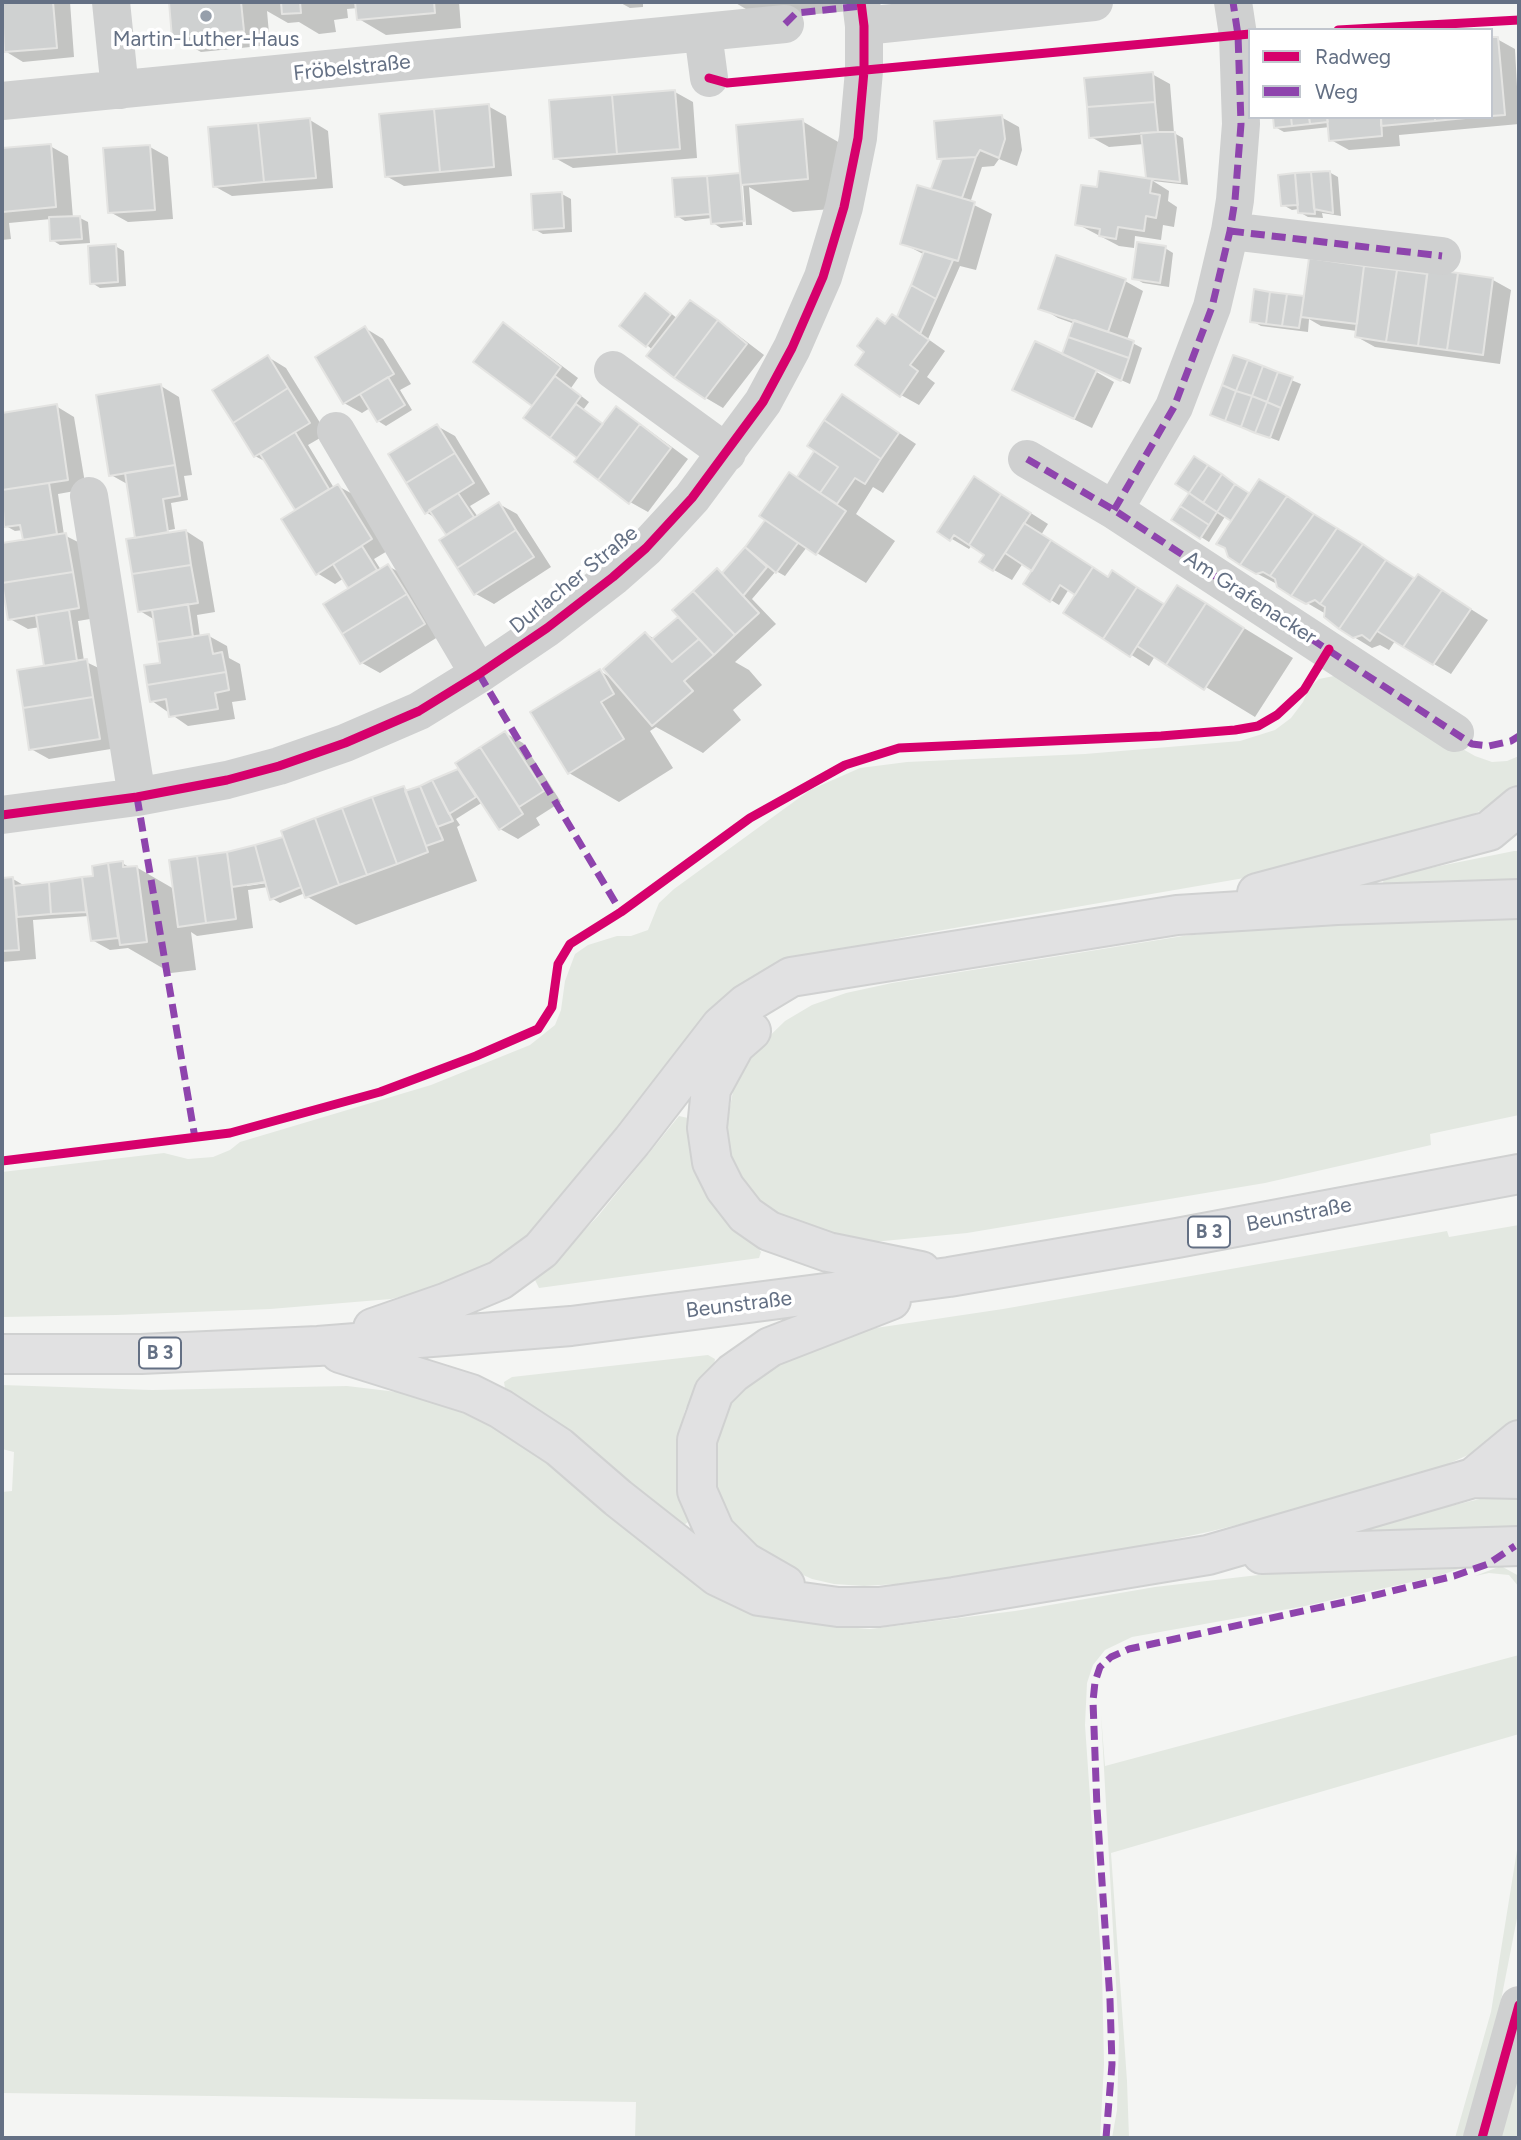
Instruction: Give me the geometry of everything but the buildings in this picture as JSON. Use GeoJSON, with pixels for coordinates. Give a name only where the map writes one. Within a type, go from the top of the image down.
{"type":"FeatureCollection","features":[{"type":"Feature","properties":{"kind":"main road"},"geometry":{"type":"LineString","coordinates":[[1177,915],[1504,833],[1519,806]]}},
{"type":"Feature","properties":{"kind":"main road"},"geometry":{"type":"LineString","coordinates":[[318,1346],[444,1303],[500,1280],[541,1250],[632,1141],[721,1026],[746,1004],[791,977],[1177,915],[1337,905],[1519,899]]}},
{"type":"Feature","properties":{"kind":"main road"},"geometry":{"type":"LineString","coordinates":[[867,963],[783,1003],[735,1045],[711,1089],[707,1128],[712,1162],[725,1188],[746,1215],[769,1231],[828,1252],[949,1277]]}},
{"type":"Feature","properties":{"kind":"main road","name":"Beunstraße"},"geometry":{"type":"LineString","coordinates":[[2,1354],[141,1354],[318,1346],[571,1326],[949,1277],[1177,1238],[1519,1174]]}},
{"type":"Feature","properties":{"kind":"main road"},"geometry":{"type":"LineString","coordinates":[[838,1607],[788,1586],[746,1562],[715,1532],[697,1491],[697,1440],[714,1392],[733,1373],[770,1347],[949,1277]]}},
{"type":"Feature","properties":{"kind":"main road"},"geometry":{"type":"LineString","coordinates":[[318,1346],[471,1394],[501,1409],[559,1447],[618,1498],[717,1576],[759,1596],[838,1607],[879,1607],[954,1597],[1208,1555],[1473,1478],[1519,1479]]}},
{"type":"Feature","properties":{"kind":"main road"},"geometry":{"type":"LineString","coordinates":[[1473,1478],[1519,1440]]}},
{"type":"Feature","properties":{"kind":"main road"},"geometry":{"type":"LineString","coordinates":[[1208,1555],[1519,1546]]}},
{"type":"Feature","properties":{"kind":"street"},"geometry":{"type":"LineString","coordinates":[[111,2],[120,90]]}},
{"type":"Feature","properties":{"kind":"street"},"geometry":{"type":"LineString","coordinates":[[863,11],[1094,2]]}},
{"type":"Feature","properties":{"kind":"street"},"geometry":{"type":"LineString","coordinates":[[1114,510],[1174,407],[1212,307],[1230,231],[1241,124],[1238,35],[1233,2]]}},
{"type":"Feature","properties":{"kind":"street","name":"Durlacher Straße"},"geometry":{"type":"LineString","coordinates":[[2,816],[137,797],[227,780],[345,743],[419,711],[479,674],[547,628],[646,548],[692,498],[763,401],[792,348],[823,277],[844,206],[858,138],[864,71],[863,11]]}},
{"type":"Feature","properties":{"kind":"street","name":"Fröbelstraße"},"geometry":{"type":"LineString","coordinates":[[2,101],[785,24]]}},
{"type":"Feature","properties":{"kind":"street"},"geometry":{"type":"LineString","coordinates":[[703,33],[709,78]]}},
{"type":"Feature","properties":{"kind":"street"},"geometry":{"type":"LineString","coordinates":[[1230,231],[1442,256]]}},
{"type":"Feature","properties":{"kind":"street"},"geometry":{"type":"LineString","coordinates":[[613,370],[727,453]]}},
{"type":"Feature","properties":{"kind":"street"},"geometry":{"type":"LineString","coordinates":[[336,431],[479,674]]}},
{"type":"Feature","properties":{"kind":"street","name":"Am Grafenacker"},"geometry":{"type":"LineString","coordinates":[[1027,458],[1114,510],[1455,733]]}},
{"type":"Feature","properties":{"kind":"street"},"geometry":{"type":"LineString","coordinates":[[89,496],[137,797]]}},
{"type":"Feature","properties":{"kind":"street"},"geometry":{"type":"LineString","coordinates":[[1482,2138],[1519,2005]]}},
{"type":"Feature","properties":{"kind":"shaded area"},"geometry":{"type":"Polygon","coordinates":[[[1334,676],[1475,756],[1492,762],[1507,761],[1519,756],[1519,788],[1484,809],[1439,830],[1250,877],[908,936],[855,947],[805,964],[530,1234],[498,1258],[467,1276],[436,1288],[391,1299],[270,1309],[2,1317],[2,1172],[164,1153],[188,1159],[213,1157],[230,1150],[240,1142],[431,1085],[530,1045],[555,1025],[561,1010],[565,981],[575,954],[588,945],[648,930],[659,903],[674,889],[810,790],[860,768],[907,762],[1085,754],[1240,741],[1275,730],[1291,718],[1309,688],[1319,679],[1334,676]]]}},
{"type":"Feature","properties":{"kind":"shaded area"},"geometry":{"type":"Polygon","coordinates":[[[1519,851],[1519,882],[1384,885],[1383,882],[1385,877],[1519,851]]]}},
{"type":"Feature","properties":{"kind":"shaded area"},"geometry":{"type":"Polygon","coordinates":[[[1519,919],[1519,1115],[1430,1134],[1431,1145],[1265,1183],[967,1233],[873,1242],[832,1238],[776,1217],[744,1186],[728,1149],[726,1128],[734,1086],[749,1056],[785,1021],[812,1005],[846,993],[892,983],[1183,936],[1313,921],[1519,919]]]}},
{"type":"Feature","properties":{"kind":"shaded area"},"geometry":{"type":"Polygon","coordinates":[[[679,1116],[688,1118],[691,1156],[710,1200],[737,1231],[758,1248],[761,1252],[759,1258],[539,1288],[534,1278],[559,1257],[598,1216],[679,1116]]]}},
{"type":"Feature","properties":{"kind":"shaded area"},"geometry":{"type":"Polygon","coordinates":[[[1519,1225],[1519,1419],[1486,1447],[1430,1472],[1322,1504],[1107,1553],[914,1583],[864,1586],[812,1579],[768,1559],[737,1530],[724,1511],[717,1493],[712,1458],[728,1404],[769,1365],[869,1329],[1003,1309],[1447,1231],[1449,1237],[1519,1225]]]}},
{"type":"Feature","properties":{"kind":"shaded area"},"geometry":{"type":"Polygon","coordinates":[[[708,1355],[715,1359],[714,1366],[685,1410],[678,1438],[678,1478],[688,1518],[684,1525],[675,1522],[596,1453],[505,1388],[504,1382],[512,1377],[708,1355]]]}},
{"type":"Feature","properties":{"kind":"shaded area"},"geometry":{"type":"Polygon","coordinates":[[[2,1385],[152,1390],[347,1386],[397,1392],[476,1413],[770,1614],[832,1626],[870,1629],[1015,1611],[1155,1587],[1362,1563],[1477,1563],[1438,1576],[1305,1606],[1132,1637],[1105,1650],[1093,1665],[1087,1683],[1085,1725],[1102,1971],[1104,2064],[1100,2138],[635,2138],[636,2102],[2,2093],[2,1492],[12,1491],[14,1452],[2,1449],[2,1385]]]}},
{"type":"Feature","properties":{"kind":"shaded area"},"geometry":{"type":"Polygon","coordinates":[[[1519,1495],[1519,1527],[1359,1536],[1354,1528],[1493,1496],[1519,1495]]]}},
{"type":"Feature","properties":{"kind":"shaded area"},"geometry":{"type":"Polygon","coordinates":[[[1501,1566],[1519,1576],[1519,1587],[1509,1575],[1489,1573],[1475,1576],[1501,1566]]]}},
{"type":"Feature","properties":{"kind":"shaded area"},"geometry":{"type":"Polygon","coordinates":[[[1519,1655],[1519,1734],[1111,1853],[1129,2138],[1112,2138],[1117,2110],[1119,2037],[1101,1715],[1105,1766],[1519,1655]]]}},
{"type":"Feature","properties":{"kind":"shaded area"},"geometry":{"type":"Polygon","coordinates":[[[1519,1838],[1519,1908],[1496,2026],[1465,2138],[1455,2138],[1491,2012],[1519,1838]]]}},
{"type":"Feature","properties":{"kind":"shaded area"},"geometry":{"type":"Polygon","coordinates":[[[1519,2070],[1519,2138],[1499,2138],[1519,2070]]]}},
{"type":"Feature","properties":{"kind":"marked path"},"geometry":{"type":"LineString","coordinates":[[1114,510],[1174,407],[1212,307],[1230,231],[1241,124],[1238,35],[1233,2]]}},
{"type":"Feature","properties":{"kind":"marked path"},"geometry":{"type":"LineString","coordinates":[[785,24],[796,13],[862,6]]}},
{"type":"Feature","properties":{"kind":"marked path"},"geometry":{"type":"LineString","coordinates":[[1230,231],[1442,256]]}},
{"type":"Feature","properties":{"kind":"marked path"},"geometry":{"type":"LineString","coordinates":[[1027,459],[1114,510],[1472,744],[1489,746],[1511,741],[1519,736]]}},
{"type":"Feature","properties":{"kind":"marked path"},"geometry":{"type":"LineString","coordinates":[[479,674],[621,912]]}},
{"type":"Feature","properties":{"kind":"marked path"},"geometry":{"type":"LineString","coordinates":[[137,797],[195,1138]]}},
{"type":"Feature","properties":{"kind":"marked path"},"geometry":{"type":"LineString","coordinates":[[1106,2138],[1112,2064],[1093,1701],[1100,1667],[1111,1657],[1129,1649],[1454,1576],[1488,1564],[1515,1546]]}},
{"type":"Feature","properties":{"kind":"cycle path"},"geometry":{"type":"LineString","coordinates":[[2,815],[137,797],[227,780],[279,766],[345,743],[419,711],[479,674],[547,628],[646,548],[692,498],[763,402],[792,348],[823,277],[844,207],[858,138],[864,71],[861,2]]}},
{"type":"Feature","properties":{"kind":"cycle path"},"geometry":{"type":"LineString","coordinates":[[1374,28],[1519,20]]}},
{"type":"Feature","properties":{"kind":"cycle path"},"geometry":{"type":"LineString","coordinates":[[709,78],[727,83],[1248,34]]}},
{"type":"Feature","properties":{"kind":"cycle path"},"geometry":{"type":"LineString","coordinates":[[2,1161],[230,1133],[380,1092],[476,1056],[538,1029],[552,1007],[558,964],[570,944],[621,912],[750,818],[845,765],[899,748],[1161,736],[1258,726],[1277,715],[1304,690],[1329,649]]}},
{"type":"Feature","properties":{"kind":"cycle path"},"geometry":{"type":"LineString","coordinates":[[1482,2138],[1519,2005]]}},
{"type":"Feature","properties":{"kind":"place","name":"Martin-Luther-Haus"},"geometry":{"type":"Point","coordinates":[206,16]}}]}
